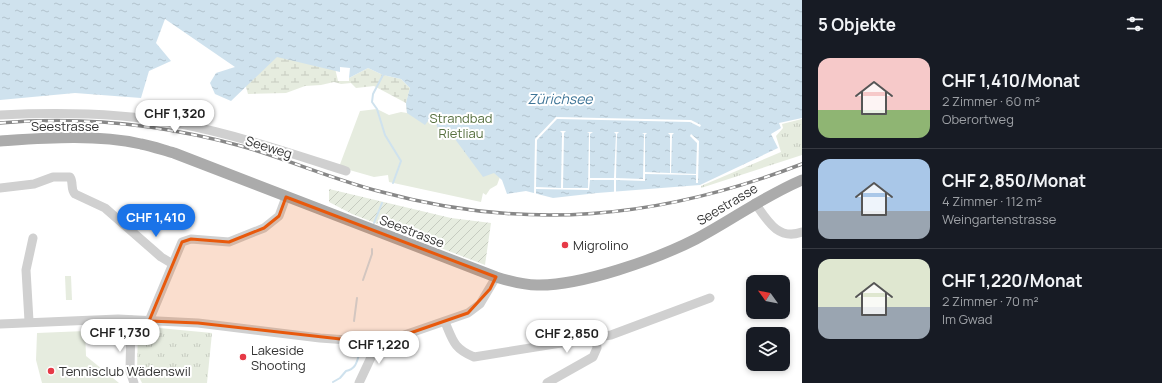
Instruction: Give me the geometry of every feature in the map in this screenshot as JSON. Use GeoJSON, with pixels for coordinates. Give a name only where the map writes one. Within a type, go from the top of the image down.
{"type":"FeatureCollection","features":[{"type":"Feature","properties":{"kind":"main road","name":"Seestrasse"},"geometry":{"type":"LineString","coordinates":[[0,142],[54,138],[115,140],[142,144],[174,153],[496,277],[518,283],[538,285],[555,284],[596,275],[658,256],[696,239],[755,203],[802,180]]}},
{"type":"Feature","properties":{"kind":"street","name":"Seeweg"},"geometry":{"type":"LineString","coordinates":[[0,115],[71,114],[176,123],[246,139],[346,171]]}},
{"type":"Feature","properties":{"kind":"street"},"geometry":{"type":"LineString","coordinates":[[0,188],[34,184],[53,177],[70,178],[72,182],[72,190],[75,194],[105,208],[166,261],[172,263]]}},
{"type":"Feature","properties":{"kind":"street"},"geometry":{"type":"LineString","coordinates":[[149,321],[182,242],[186,240],[229,242],[270,225],[279,216],[286,197]]}},
{"type":"Feature","properties":{"kind":"street"},"geometry":{"type":"LineString","coordinates":[[755,203],[773,228],[785,234],[802,232]]}},
{"type":"Feature","properties":{"kind":"street"},"geometry":{"type":"LineString","coordinates":[[29,321],[26,270],[33,238]]}},
{"type":"Feature","properties":{"kind":"street"},"geometry":{"type":"LineString","coordinates":[[0,324],[29,321],[131,320],[198,323],[320,338],[375,342],[390,340],[445,322],[475,309],[490,289],[496,277]]}},
{"type":"Feature","properties":{"kind":"street"},"geometry":{"type":"LineString","coordinates":[[445,322],[454,344],[462,352],[474,357],[611,335],[710,298]]}},
{"type":"Feature","properties":{"kind":"street"},"geometry":{"type":"LineString","coordinates":[[131,320],[130,371],[134,383]]}},
{"type":"Feature","properties":{"kind":"street"},"geometry":{"type":"LineString","coordinates":[[547,383],[593,357],[597,348],[596,338]]}},
{"type":"Feature","properties":{"kind":"street"},"geometry":{"type":"LineString","coordinates":[[359,383],[374,351],[375,342]]}},
{"type":"Feature","properties":{"kind":"highlighted area"},"geometry":{"type":"Polygon","coordinates":[[[286,197],[496,277],[490,289],[468,313],[390,340],[367,342],[198,323],[149,321],[182,242],[191,239],[229,242],[264,228],[279,216],[286,197]]]}},
{"type":"Feature","properties":{"kind":"green space"},"geometry":{"type":"Polygon","coordinates":[[[267,54],[335,68],[338,81],[349,81],[349,78],[368,68],[383,75],[401,79],[410,88],[406,103],[374,86],[356,88],[351,83],[341,84],[334,82],[305,86],[286,93],[248,94],[244,80],[267,54]]]}},
{"type":"Feature","properties":{"kind":"green space","name":"Strandbad Rietliau"},"geometry":{"type":"Polygon","coordinates":[[[410,88],[521,121],[497,185],[490,189],[486,195],[483,193],[481,202],[389,182],[388,175],[374,177],[339,167],[360,111],[377,109],[389,115],[401,112],[407,113],[406,103],[410,88]]]}},
{"type":"Feature","properties":{"kind":"green space"},"geometry":{"type":"Polygon","coordinates":[[[802,119],[802,155],[701,188],[701,186],[781,152],[776,136],[783,128],[782,124],[802,119]]]}},
{"type":"Feature","properties":{"kind":"green space"},"geometry":{"type":"Polygon","coordinates":[[[329,189],[451,218],[491,223],[485,265],[352,214],[329,202],[329,189]]]}},
{"type":"Feature","properties":{"kind":"green space"},"geometry":{"type":"Polygon","coordinates":[[[65,276],[71,276],[72,300],[66,300],[65,276]]]}},
{"type":"Feature","properties":{"kind":"green space"},"geometry":{"type":"Polygon","coordinates":[[[138,326],[212,333],[207,383],[142,383],[137,373],[138,326]]]}},
{"type":"Feature","properties":{"kind":"green space"},"geometry":{"type":"Polygon","coordinates":[[[85,331],[86,356],[119,383],[42,383],[36,360],[37,333],[85,331]]]}},
{"type":"Feature","properties":{"kind":"water","name":"Zürichsee"},"geometry":{"type":"Polygon","coordinates":[[[0,0],[802,0],[802,118],[779,123],[781,128],[771,134],[778,148],[700,185],[553,198],[526,191],[507,194],[502,180],[494,173],[483,177],[452,135],[437,127],[435,118],[431,117],[425,125],[407,113],[406,103],[410,88],[401,79],[383,75],[368,68],[349,78],[350,68],[340,67],[340,72],[277,57],[231,101],[215,94],[210,83],[216,73],[235,67],[165,19],[156,43],[171,61],[149,71],[141,98],[75,93],[0,100],[0,0]]]}},
{"type":"Feature","properties":{"kind":"pier"},"geometry":{"type":"Polygon","coordinates":[[[556,117],[691,120],[701,125],[700,127],[690,122],[557,119],[537,140],[536,187],[561,188],[562,133],[560,131],[566,131],[564,133],[563,188],[588,188],[589,133],[587,132],[593,132],[590,134],[590,178],[614,178],[616,134],[614,132],[619,132],[617,134],[616,178],[643,179],[644,134],[642,133],[647,133],[645,135],[645,172],[670,173],[670,135],[668,133],[674,133],[672,135],[671,173],[696,174],[697,143],[690,136],[691,134],[699,141],[698,183],[696,183],[696,175],[645,174],[645,181],[616,180],[616,193],[614,193],[614,180],[590,180],[589,190],[536,189],[536,196],[534,195],[535,139],[556,117]]]}},
{"type":"Feature","properties":{"kind":"waterway"},"geometry":{"type":"LineString","coordinates":[[383,75],[373,94],[372,102],[377,109],[385,135],[401,161],[393,183]]}},
{"type":"Feature","properties":{"kind":"waterway"},"geometry":{"type":"LineString","coordinates":[[374,223],[382,203]]}},
{"type":"Feature","properties":{"kind":"waterway"},"geometry":{"type":"LineString","coordinates":[[363,280],[372,254],[372,249]]}},
{"type":"Feature","properties":{"kind":"waterway"},"geometry":{"type":"LineString","coordinates":[[354,321],[357,298]]}},
{"type":"Feature","properties":{"kind":"waterway"},"geometry":{"type":"LineString","coordinates":[[333,382],[340,378],[346,371],[355,366],[361,349]]}},
{"type":"Feature","properties":{"kind":"railway"},"geometry":{"type":"LineString","coordinates":[[0,123],[30,121],[91,122],[122,124],[182,133],[241,146],[361,186],[433,204],[487,212],[540,215],[592,214],[644,208],[697,197],[749,183],[802,164]]}},
{"type":"Feature","properties":{"kind":"place","name":"Migrolino"},"geometry":{"type":"Point","coordinates":[565,245]}},
{"type":"Feature","properties":{"kind":"place","name":"Lakeside Shooting"},"geometry":{"type":"Point","coordinates":[243,357]}},
{"type":"Feature","properties":{"kind":"place","name":"Tennisclub Wädenswil"},"geometry":{"type":"Point","coordinates":[51,371]}}]}
